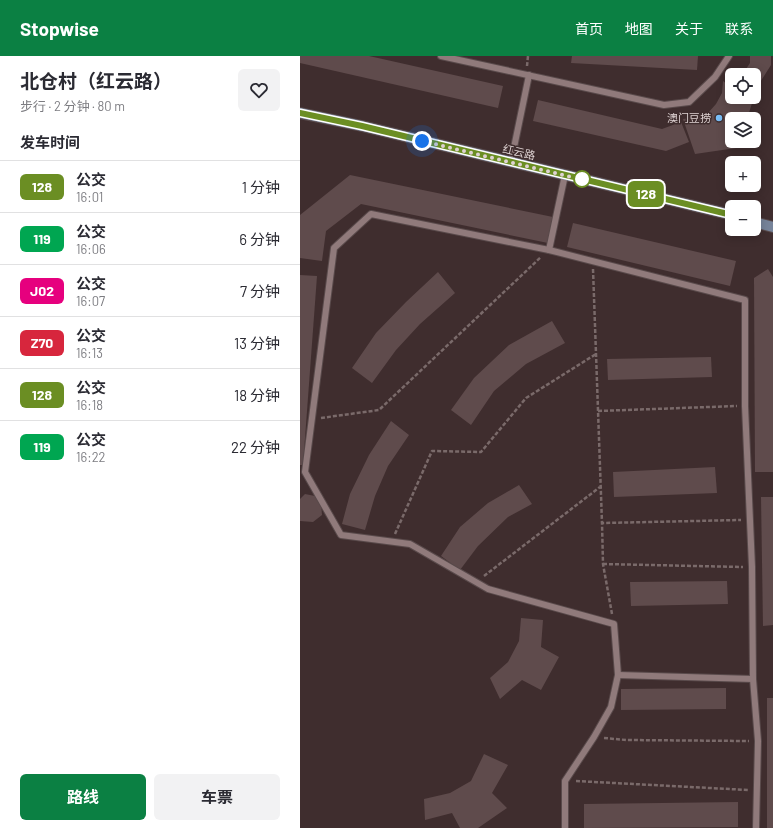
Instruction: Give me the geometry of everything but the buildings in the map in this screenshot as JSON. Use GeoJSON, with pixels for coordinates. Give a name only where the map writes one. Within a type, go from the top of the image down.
{"type":"FeatureCollection","features":[{"type":"Feature","properties":{"kind":"street","name":"红云路"},"geometry":{"type":"LineString","coordinates":[[300,113],[362,126],[725,213]]}},
{"type":"Feature","properties":{"kind":"street"},"geometry":{"type":"LineString","coordinates":[[761,224],[773,227]]}},
{"type":"Feature","properties":{"kind":"lane"},"geometry":{"type":"LineString","coordinates":[[441,56],[664,105],[689,102],[715,77],[729,56]]}},
{"type":"Feature","properties":{"kind":"lane"},"geometry":{"type":"LineString","coordinates":[[511,162],[529,75]]}},
{"type":"Feature","properties":{"kind":"lane"},"geometry":{"type":"LineString","coordinates":[[548,250],[565,175]]}},
{"type":"Feature","properties":{"kind":"lane"},"geometry":{"type":"LineString","coordinates":[[565,828],[565,781],[611,708],[618,676],[614,624],[488,589],[410,544],[341,535],[305,472],[334,248],[371,214],[592,260],[745,300],[745,406],[752,567],[753,679],[758,741],[756,828]]}},
{"type":"Feature","properties":{"kind":"lane"},"geometry":{"type":"LineString","coordinates":[[618,676],[753,679]]}},
{"type":"Feature","properties":{"kind":"path"},"geometry":{"type":"LineString","coordinates":[[311,419],[379,410],[548,250]]}},
{"type":"Feature","properties":{"kind":"path"},"geometry":{"type":"LineString","coordinates":[[592,260],[603,564],[614,624]]}},
{"type":"Feature","properties":{"kind":"path"},"geometry":{"type":"LineString","coordinates":[[391,541],[432,451],[481,452],[526,398],[596,354]]}},
{"type":"Feature","properties":{"kind":"path"},"geometry":{"type":"LineString","coordinates":[[598,411],[745,406]]}},
{"type":"Feature","properties":{"kind":"path"},"geometry":{"type":"LineString","coordinates":[[476,582],[600,487]]}},
{"type":"Feature","properties":{"kind":"path"},"geometry":{"type":"LineString","coordinates":[[602,523],[750,520]]}},
{"type":"Feature","properties":{"kind":"path"},"geometry":{"type":"LineString","coordinates":[[603,564],[752,567]]}},
{"type":"Feature","properties":{"kind":"path"},"geometry":{"type":"LineString","coordinates":[[594,737],[626,740],[758,741]]}},
{"type":"Feature","properties":{"kind":"path"},"geometry":{"type":"LineString","coordinates":[[565,781],[757,790]]}},
{"type":"Feature","properties":{"kind":"bus line","name":"128"},"geometry":{"type":"LineString","coordinates":[[300,113],[362,126],[725,213]]}},
{"type":"Feature","properties":{"kind":"place","name":"澳门豆捞"},"geometry":{"type":"Point","coordinates":[719,118]}},
{"type":"Feature","properties":{"kind":"route"},"geometry":{"type":"LineString","coordinates":[[422,141],[584,180],[582,179]]}}]}
